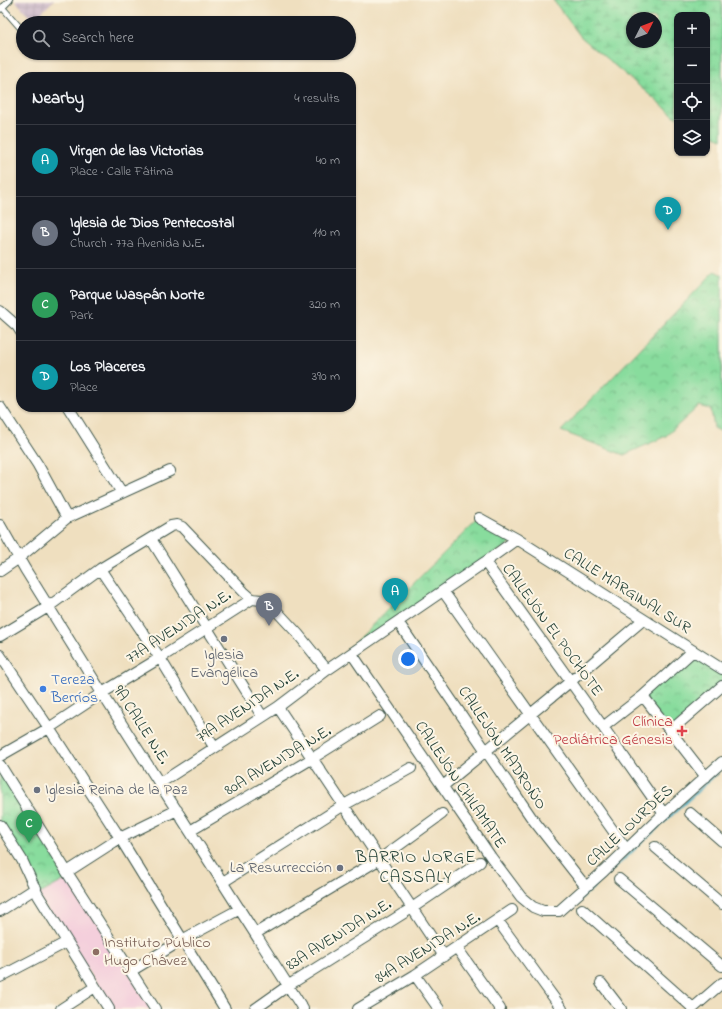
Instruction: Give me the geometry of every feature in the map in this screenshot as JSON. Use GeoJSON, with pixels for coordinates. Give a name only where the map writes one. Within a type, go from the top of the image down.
{"type":"FeatureCollection","features":[{"type":"Feature","properties":{"kind":"street"},"geometry":{"type":"LineString","coordinates":[[0,311],[16,325]]}},
{"type":"Feature","properties":{"kind":"street"},"geometry":{"type":"LineString","coordinates":[[0,407],[38,465],[67,518]]}},
{"type":"Feature","properties":{"kind":"street"},"geometry":{"type":"LineString","coordinates":[[71,412],[122,493]]}},
{"type":"Feature","properties":{"kind":"street"},"geometry":{"type":"LineString","coordinates":[[0,570],[19,558],[67,518],[170,471]]}},
{"type":"Feature","properties":{"kind":"street","name":"CALLE MARGINAL SUR"},"geometry":{"type":"LineString","coordinates":[[479,518],[517,539],[722,669]]}},
{"type":"Feature","properties":{"kind":"street","name":"9A CALLE N.E."},"geometry":{"type":"LineString","coordinates":[[0,525],[25,569],[102,693],[303,1009]]}},
{"type":"Feature","properties":{"kind":"street"},"geometry":{"type":"LineString","coordinates":[[0,636],[48,606],[100,569],[151,540],[171,526],[177,525],[182,527],[244,592],[252,598],[261,600],[272,606],[298,634],[327,670]]}},
{"type":"Feature","properties":{"kind":"street","name":"79A AVENIDA N.E."},"geometry":{"type":"LineString","coordinates":[[160,783],[278,706],[327,670],[517,539]]}},
{"type":"Feature","properties":{"kind":"street"},"geometry":{"type":"LineString","coordinates":[[151,540],[262,716]]}},
{"type":"Feature","properties":{"kind":"street","name":"CALLEJÓN EL POCHOTE"},"geometry":{"type":"LineString","coordinates":[[485,562],[571,681],[664,814]]}},
{"type":"Feature","properties":{"kind":"street"},"geometry":{"type":"LineString","coordinates":[[100,569],[160,658],[214,747]]}},
{"type":"Feature","properties":{"kind":"street"},"geometry":{"type":"LineString","coordinates":[[443,591],[626,850]]}},
{"type":"Feature","properties":{"kind":"street","name":"77A AVENIDA N.E."},"geometry":{"type":"LineString","coordinates":[[0,756],[49,728],[252,598]]}},
{"type":"Feature","properties":{"kind":"street"},"geometry":{"type":"LineString","coordinates":[[443,786],[644,620]]}},
{"type":"Feature","properties":{"kind":"street","name":"CALLEJÓN MADROÑO"},"geometry":{"type":"LineString","coordinates":[[398,622],[531,817],[586,887]]}},
{"type":"Feature","properties":{"kind":"street"},"geometry":{"type":"LineString","coordinates":[[603,727],[643,696],[693,651]]}},
{"type":"Feature","properties":{"kind":"street","name":"CALLEJÓN CHILAMATE"},"geometry":{"type":"LineString","coordinates":[[352,654],[490,856],[521,897],[533,907],[543,911],[559,911]]}},
{"type":"Feature","properties":{"kind":"street"},"geometry":{"type":"LineString","coordinates":[[0,655],[120,838],[225,1009]]}},
{"type":"Feature","properties":{"kind":"street"},"geometry":{"type":"LineString","coordinates":[[670,731],[722,686]]}},
{"type":"Feature","properties":{"kind":"street"},"geometry":{"type":"LineString","coordinates":[[643,696],[706,777]]}},
{"type":"Feature","properties":{"kind":"street"},"geometry":{"type":"LineString","coordinates":[[278,706],[444,956]]}},
{"type":"Feature","properties":{"kind":"street","name":"80A AVENIDA N.E."},"geometry":{"type":"LineString","coordinates":[[190,831],[313,758],[380,716]]}},
{"type":"Feature","properties":{"kind":"street","name":"CALLE LOURDES"},"geometry":{"type":"LineString","coordinates":[[559,911],[722,762]]}},
{"type":"Feature","properties":{"kind":"street"},"geometry":{"type":"LineString","coordinates":[[0,765],[155,1009]]}},
{"type":"Feature","properties":{"kind":"street"},"geometry":{"type":"LineString","coordinates":[[223,882],[344,805],[410,768]]}},
{"type":"Feature","properties":{"kind":"street"},"geometry":{"type":"LineString","coordinates":[[67,872],[120,838],[177,810]]}},
{"type":"Feature","properties":{"kind":"street"},"geometry":{"type":"LineString","coordinates":[[690,813],[722,841]]}},
{"type":"Feature","properties":{"kind":"street"},"geometry":{"type":"LineString","coordinates":[[256,933],[380,859],[442,814]]}},
{"type":"Feature","properties":{"kind":"street"},"geometry":{"type":"LineString","coordinates":[[0,825],[22,860],[38,895],[109,1009]]}},
{"type":"Feature","properties":{"kind":"street"},"geometry":{"type":"LineString","coordinates":[[655,848],[722,904]]}},
{"type":"Feature","properties":{"kind":"street","name":"83A AVENIDA N.E."},"geometry":{"type":"LineString","coordinates":[[255,1009],[289,985],[412,908],[480,862]]}},
{"type":"Feature","properties":{"kind":"street"},"geometry":{"type":"LineString","coordinates":[[619,879],[722,966]]}},
{"type":"Feature","properties":{"kind":"street"},"geometry":{"type":"LineString","coordinates":[[0,911],[36,888]]}},
{"type":"Feature","properties":{"kind":"street"},"geometry":{"type":"LineString","coordinates":[[131,971],[182,940],[240,909]]}},
{"type":"Feature","properties":{"kind":"street"},"geometry":{"type":"LineString","coordinates":[[582,909],[693,1008],[722,982]]}},
{"type":"Feature","properties":{"kind":"street","name":"84A AVENIDA N.E."},"geometry":{"type":"LineString","coordinates":[[358,1009],[373,1005],[512,910]]}},
{"type":"Feature","properties":{"kind":"street"},"geometry":{"type":"LineString","coordinates":[[498,921],[562,1009]]}},
{"type":"Feature","properties":{"kind":"street"},"geometry":{"type":"LineString","coordinates":[[0,977],[67,942]]}},
{"type":"Feature","properties":{"kind":"street"},"geometry":{"type":"LineString","coordinates":[[458,948],[500,1009]]}},
{"type":"Feature","properties":{"kind":"street"},"geometry":{"type":"LineString","coordinates":[[415,975],[439,1009]]}},
{"type":"Feature","properties":{"kind":"street"},"geometry":{"type":"LineString","coordinates":[[601,983],[621,1009]]}},
{"type":"Feature","properties":{"kind":"street"},"geometry":{"type":"LineString","coordinates":[[61,1009],[95,987]]}},
{"type":"Feature","properties":{"kind":"lane"},"geometry":{"type":"LineString","coordinates":[[10,0],[1,8],[16,24]]}},
{"type":"Feature","properties":{"kind":"shaded area"},"geometry":{"type":"Polygon","coordinates":[[[15,0],[54,0],[38,16],[29,16],[15,0]]]}},
{"type":"Feature","properties":{"kind":"shaded area","name":"Instituto Público Hugo Chávez"},"geometry":{"type":"Polygon","coordinates":[[[70,877],[151,1009],[113,1009],[38,895],[70,877]]]}},
{"type":"Feature","properties":{"kind":"green space"},"geometry":{"type":"Polygon","coordinates":[[[553,0],[722,0],[722,139],[710,134],[710,12],[674,12],[674,115],[581,37],[553,0]]]}},
{"type":"Feature","properties":{"kind":"green space"},"geometry":{"type":"Polygon","coordinates":[[[715,271],[722,275],[722,432],[714,428],[711,409],[699,406],[666,436],[624,455],[561,431],[715,271]]]}},
{"type":"Feature","properties":{"kind":"green space"},"geometry":{"type":"Polygon","coordinates":[[[477,520],[514,541],[345,652],[477,520]]]}},
{"type":"Feature","properties":{"kind":"green space"},"geometry":{"type":"Polygon","coordinates":[[[692,652],[722,669],[722,684],[670,731],[643,696],[692,652]]]}},
{"type":"Feature","properties":{"kind":"green space"},"geometry":{"type":"Polygon","coordinates":[[[0,770],[70,877],[38,895],[0,825],[0,770]]]}},
{"type":"Feature","properties":{"kind":"waterway"},"geometry":{"type":"LineString","coordinates":[[575,903],[717,773]]}},
{"type":"Feature","properties":{"kind":"place","name":"Los Placeres"},"geometry":{"type":"Point","coordinates":[668,230]}},
{"type":"Feature","properties":{"kind":"place","name":"Virgen de las Victorias"},"geometry":{"type":"Point","coordinates":[395,611]}},
{"type":"Feature","properties":{"kind":"place","name":"Iglesia de Dios Pentecostal"},"geometry":{"type":"Point","coordinates":[269,626]}},
{"type":"Feature","properties":{"kind":"place","name":"Iglesia Evangélica"},"geometry":{"type":"Point","coordinates":[224,639]}},
{"type":"Feature","properties":{"kind":"place","name":"Tereza Berríos"},"geometry":{"type":"Point","coordinates":[43,689]}},
{"type":"Feature","properties":{"kind":"place","name":"Clínica Pediátrica Génesis"},"geometry":{"type":"Point","coordinates":[682,731]}},
{"type":"Feature","properties":{"kind":"place","name":"Iglesia Reina de la Paz"},"geometry":{"type":"Point","coordinates":[37,790]}},
{"type":"Feature","properties":{"kind":"place","name":"Parque Waspán Norte"},"geometry":{"type":"Point","coordinates":[29,843]}},
{"type":"Feature","properties":{"kind":"place","name":"La Resurrección"},"geometry":{"type":"Point","coordinates":[340,868]}},
{"type":"Feature","properties":{"kind":"place","name":"Instituto Público Hugo Chávez"},"geometry":{"type":"Point","coordinates":[96,952]}},
{"type":"Feature","properties":{"kind":"district","name":"BARRIO JORGE CASSALY"},"geometry":{"type":"Point","coordinates":[416,867]}}]}
